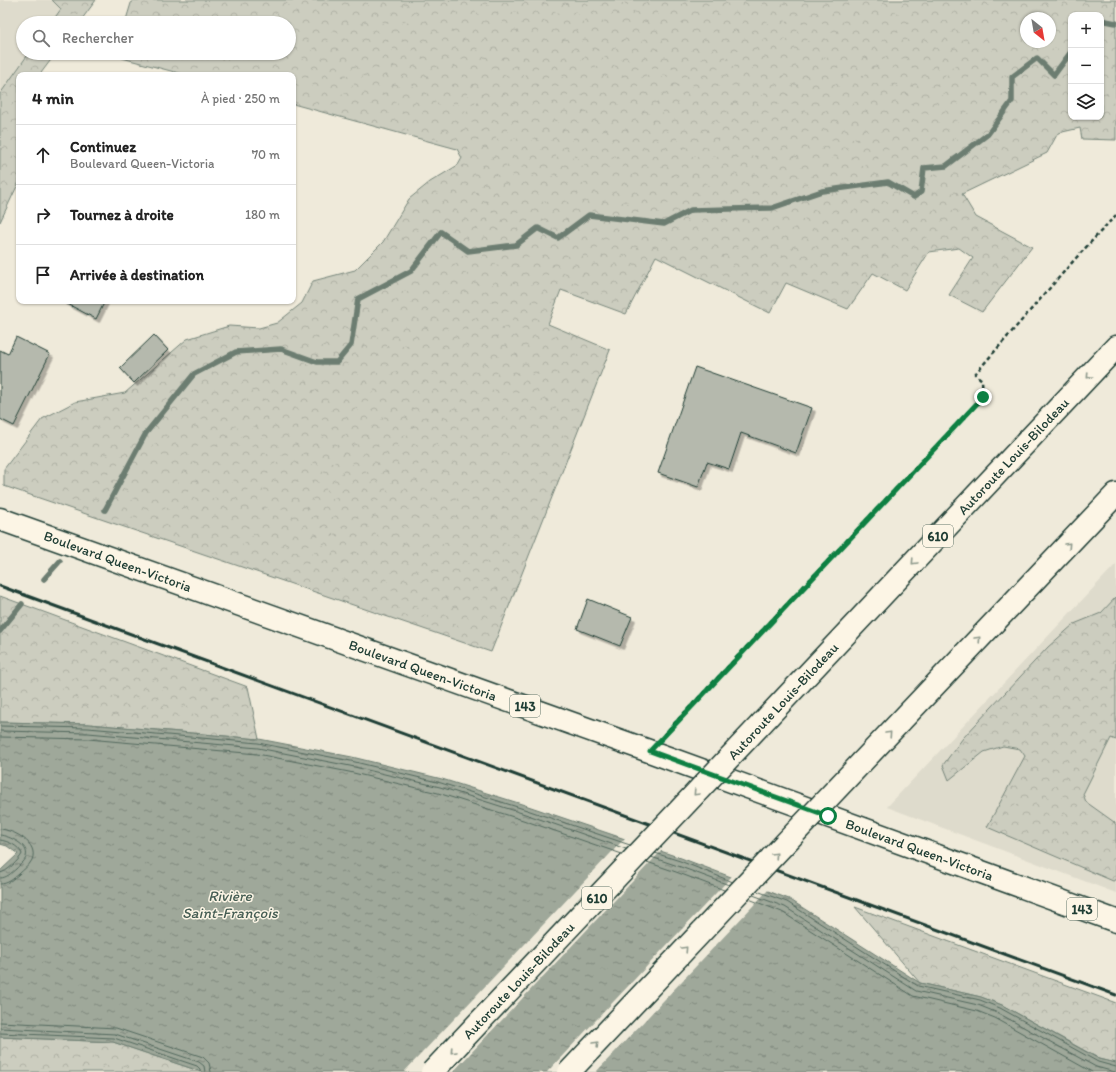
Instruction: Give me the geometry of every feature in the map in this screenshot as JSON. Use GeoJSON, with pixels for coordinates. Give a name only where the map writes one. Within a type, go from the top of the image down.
{"type":"FeatureCollection","features":[{"type":"Feature","properties":{"kind":"main road","name":"Autoroute Louis-Bilodeau"},"geometry":{"type":"LineString","coordinates":[[432,1072],[1116,347]]}},
{"type":"Feature","properties":{"kind":"main road"},"geometry":{"type":"LineString","coordinates":[[569,1072],[1116,494]]}},
{"type":"Feature","properties":{"kind":"main road","name":"Boulevard Queen-Victoria"},"geometry":{"type":"LineString","coordinates":[[0,519],[650,751],[1116,921]]}},
{"type":"Feature","properties":{"kind":"path"},"geometry":{"type":"LineString","coordinates":[[650,751],[983,397],[982,380],[975,374],[1076,258],[1116,215]]}},
{"type":"Feature","properties":{"kind":"shaded area"},"geometry":{"type":"Polygon","coordinates":[[[0,0],[52,0],[61,9],[56,16],[16,16],[16,60],[24,60],[0,94],[0,0]]]}},
{"type":"Feature","properties":{"kind":"shaded area"},"geometry":{"type":"Polygon","coordinates":[[[1116,564],[1116,893],[887,807],[1116,564]]]}},
{"type":"Feature","properties":{"kind":"green space"},"geometry":{"type":"Polygon","coordinates":[[[52,0],[96,0],[84,16],[56,16],[61,9],[52,0]]]}},
{"type":"Feature","properties":{"kind":"green space"},"geometry":{"type":"Polygon","coordinates":[[[132,0],[1116,0],[1116,140],[1082,139],[1080,128],[1058,133],[1047,153],[962,194],[976,217],[1032,247],[982,312],[949,295],[973,258],[959,248],[929,252],[905,290],[873,273],[848,309],[786,283],[770,313],[656,256],[626,314],[561,290],[548,324],[610,350],[491,652],[4,486],[4,469],[42,419],[75,402],[125,393],[187,339],[229,326],[259,328],[277,323],[302,303],[313,281],[355,270],[383,242],[409,199],[430,182],[458,165],[462,158],[457,149],[296,105],[296,72],[175,72],[130,60],[296,60],[296,16],[127,16],[132,0]]]}},
{"type":"Feature","properties":{"kind":"green space"},"geometry":{"type":"Polygon","coordinates":[[[24,60],[51,60],[42,72],[16,72],[16,188],[0,222],[0,94],[24,60]]]}},
{"type":"Feature","properties":{"kind":"green space"},"geometry":{"type":"Polygon","coordinates":[[[0,596],[248,687],[259,739],[89,724],[0,722],[0,596]]]}},
{"type":"Feature","properties":{"kind":"green space"},"geometry":{"type":"Polygon","coordinates":[[[1116,597],[1116,740],[1111,738],[1083,794],[1086,802],[1116,825],[1116,880],[1113,881],[987,827],[1025,756],[1020,749],[1003,746],[984,752],[949,780],[943,765],[963,738],[1048,647],[1074,624],[1101,613],[1116,597]]]}},
{"type":"Feature","properties":{"kind":"green space"},"geometry":{"type":"Polygon","coordinates":[[[855,907],[1116,1003],[1116,1063],[1100,1059],[1002,1005],[981,997],[920,983],[855,907]]]}},
{"type":"Feature","properties":{"kind":"green space"},"geometry":{"type":"Polygon","coordinates":[[[0,1037],[113,1042],[202,1072],[0,1072],[0,1037]]]}},
{"type":"Feature","properties":{"kind":"water","name":"Rivière Saint-François"},"geometry":{"type":"Polygon","coordinates":[[[0,722],[89,724],[259,739],[352,757],[442,779],[528,806],[681,858],[789,899],[920,983],[981,997],[1002,1005],[1099,1059],[1116,1063],[1116,1072],[202,1072],[113,1042],[0,1037],[0,871],[18,854],[7,846],[0,844],[0,722]]]}},
{"type":"Feature","properties":{"kind":"pier"},"geometry":{"type":"Polygon","coordinates":[[[626,837],[663,849],[453,1072],[404,1072],[626,837]]]}},
{"type":"Feature","properties":{"kind":"pier"},"geometry":{"type":"Polygon","coordinates":[[[733,875],[769,889],[596,1072],[547,1072],[733,875]]]}},
{"type":"Feature","properties":{"kind":"building"},"geometry":{"type":"Polygon","coordinates":[[[68,304],[104,304],[96,319],[68,304]]]}},
{"type":"Feature","properties":{"kind":"building"},"geometry":{"type":"Polygon","coordinates":[[[154,335],[168,350],[134,383],[120,368],[154,335]]]}},
{"type":"Feature","properties":{"kind":"building"},"geometry":{"type":"Polygon","coordinates":[[[16,337],[50,354],[14,426],[0,419],[0,350],[8,354],[16,337]]]}},
{"type":"Feature","properties":{"kind":"building"},"geometry":{"type":"Polygon","coordinates":[[[695,367],[812,408],[796,453],[741,433],[729,469],[707,462],[698,487],[658,473],[695,367]]]}},
{"type":"Feature","properties":{"kind":"building"},"geometry":{"type":"Polygon","coordinates":[[[588,599],[632,617],[620,646],[577,629],[588,599]]]}},
{"type":"Feature","properties":{"kind":"waterway"},"geometry":{"type":"LineString","coordinates":[[1104,21],[1116,23]]}},
{"type":"Feature","properties":{"kind":"waterway"},"geometry":{"type":"LineString","coordinates":[[105,510],[146,433],[194,374],[236,352],[281,349],[317,362],[337,362],[351,345],[358,299],[411,271],[441,232],[468,251],[516,245],[538,228],[558,238],[589,215],[664,224],[691,210],[772,208],[822,191],[888,182],[914,197],[921,192],[924,168],[946,166],[988,134],[1012,101],[1012,77],[1037,58],[1054,75],[1068,56]]}},
{"type":"Feature","properties":{"kind":"waterway"},"geometry":{"type":"LineString","coordinates":[[44,579],[60,561]]}},
{"type":"Feature","properties":{"kind":"waterway"},"geometry":{"type":"LineString","coordinates":[[0,631],[22,604]]}},
{"type":"Feature","properties":{"kind":"railway"},"geometry":{"type":"LineString","coordinates":[[0,586],[1116,995]]}},
{"type":"Feature","properties":{"kind":"route"},"geometry":{"type":"LineString","coordinates":[[828,816],[650,751],[983,397]]}}]}
